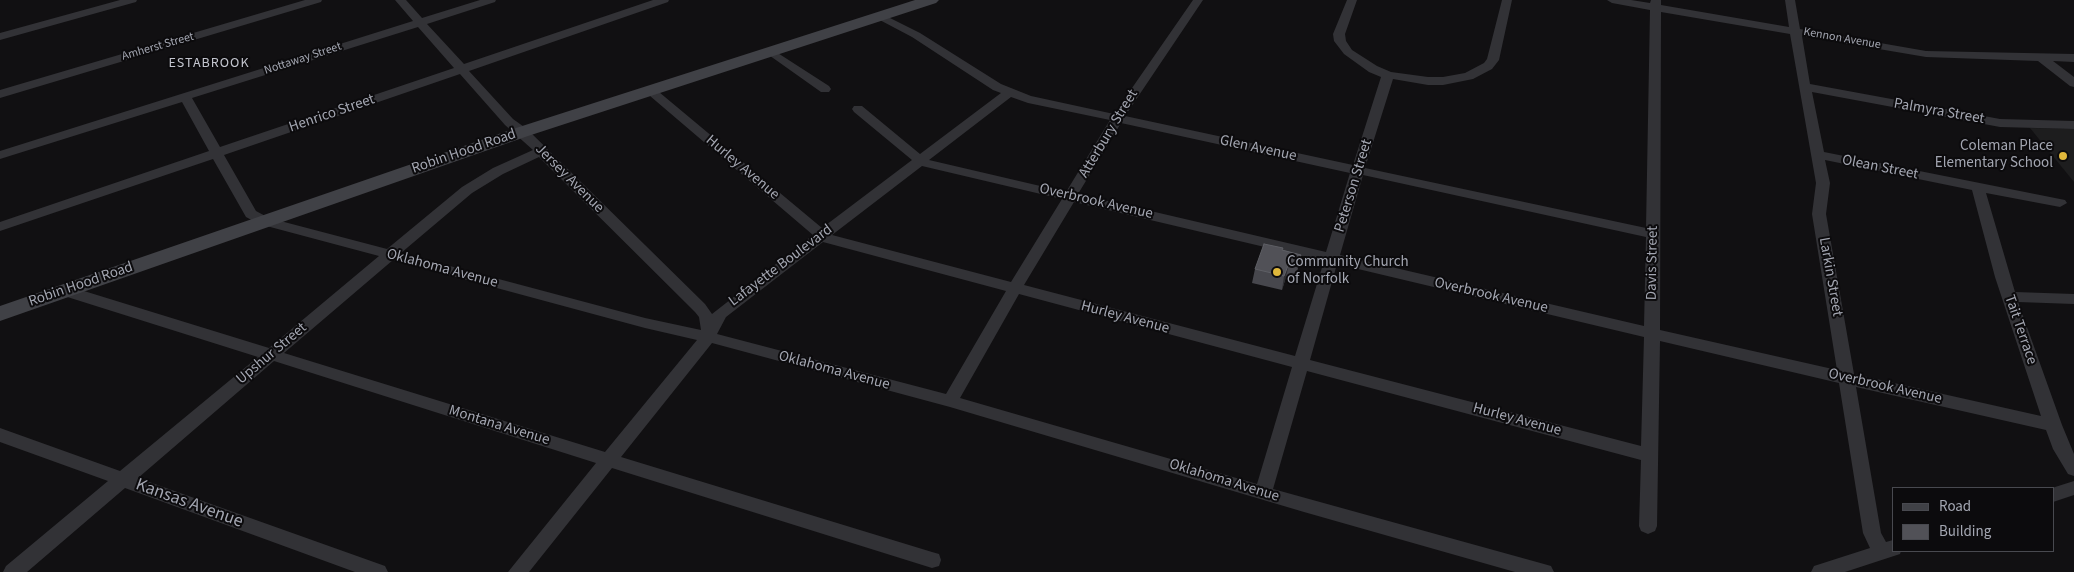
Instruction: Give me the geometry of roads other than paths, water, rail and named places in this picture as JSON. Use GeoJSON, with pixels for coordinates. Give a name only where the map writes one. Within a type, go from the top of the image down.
{"type":"FeatureCollection","features":[{"type":"Feature","properties":{"kind":"street"},"geometry":{"type":"LineString","coordinates":[[0,37],[132,0]]}},
{"type":"Feature","properties":{"kind":"street","name":"Amherst Street"},"geometry":{"type":"LineString","coordinates":[[0,94],[317,0]]}},
{"type":"Feature","properties":{"kind":"street","name":"Jersey Avenue"},"geometry":{"type":"LineString","coordinates":[[400,0],[509,122],[522,132],[700,308],[706,316],[708,338]]}},
{"type":"Feature","properties":{"kind":"street","name":"Nottaway Street"},"geometry":{"type":"LineString","coordinates":[[0,155],[491,0]]}},
{"type":"Feature","properties":{"kind":"street","name":"Henrico Street"},"geometry":{"type":"LineString","coordinates":[[0,227],[664,0]]}},
{"type":"Feature","properties":{"kind":"street","name":"Robin Hood Road"},"geometry":{"type":"LineString","coordinates":[[0,314],[522,132],[931,0]]}},
{"type":"Feature","properties":{"kind":"street","name":"Atterbury Street"},"geometry":{"type":"LineString","coordinates":[[950,402],[1014,289],[1117,119],[1198,0]]}},
{"type":"Feature","properties":{"kind":"street"},"geometry":{"type":"LineString","coordinates":[[1352,0],[1339,34],[1340,41],[1344,47],[1356,58],[1388,75],[1408,80],[1443,81],[1469,76],[1481,71],[1493,60],[1506,0]]}},
{"type":"Feature","properties":{"kind":"street","name":"Kennon Avenue"},"geometry":{"type":"LineString","coordinates":[[1612,0],[1656,4],[1940,56],[2074,58]]}},
{"type":"Feature","properties":{"kind":"street","name":"Larkin Street"},"geometry":{"type":"LineString","coordinates":[[1790,0],[1823,183],[1819,214],[1848,379],[1872,533],[1887,550]]}},
{"type":"Feature","properties":{"kind":"street","name":"Davis Street"},"geometry":{"type":"LineString","coordinates":[[1648,526],[1654,234],[1656,4]]}},
{"type":"Feature","properties":{"kind":"street","name":"Glen Avenue"},"geometry":{"type":"LineString","coordinates":[[880,16],[916,35],[1008,93],[1028,99],[1654,234]]}},
{"type":"Feature","properties":{"kind":"street"},"geometry":{"type":"LineString","coordinates":[[770,51],[825,89]]}},
{"type":"Feature","properties":{"kind":"street"},"geometry":{"type":"LineString","coordinates":[[2040,57],[2074,83]]}},
{"type":"Feature","properties":{"kind":"street","name":"Peterson Street"},"geometry":{"type":"LineString","coordinates":[[1263,492],[1300,363],[1388,75]]}},
{"type":"Feature","properties":{"kind":"street","name":"Palmyra Street"},"geometry":{"type":"LineString","coordinates":[[1805,87],[2000,123],[2074,125]]}},
{"type":"Feature","properties":{"kind":"street","name":"Hurley Avenue"},"geometry":{"type":"LineString","coordinates":[[649,90],[739,164],[821,236],[838,243],[1648,455]]}},
{"type":"Feature","properties":{"kind":"street","name":"Lafayette Boulevard"},"geometry":{"type":"LineString","coordinates":[[518,572],[708,338],[714,322],[733,302],[1008,93]]}},
{"type":"Feature","properties":{"kind":"street","name":"Oklahoma Avenue"},"geometry":{"type":"LineString","coordinates":[[185,96],[251,214],[264,221],[950,402],[1544,572]]}},
{"type":"Feature","properties":{"kind":"street","name":"Overbrook Avenue"},"geometry":{"type":"LineString","coordinates":[[858,109],[919,160],[1332,259],[2053,426]]}},
{"type":"Feature","properties":{"kind":"street","name":"Upshur Street"},"geometry":{"type":"LineString","coordinates":[[13,572],[467,190],[498,171],[541,151]]}},
{"type":"Feature","properties":{"kind":"street","name":"Olean Street"},"geometry":{"type":"LineString","coordinates":[[1818,155],[2060,203]]}},
{"type":"Feature","properties":{"kind":"street","name":"Tait Terrace"},"geometry":{"type":"LineString","coordinates":[[1978,187],[2009,298],[2053,426],[2062,449],[2074,469]]}},
{"type":"Feature","properties":{"kind":"street","name":"Montana Avenue"},"geometry":{"type":"LineString","coordinates":[[66,291],[932,560]]}},
{"type":"Feature","properties":{"kind":"street"},"geometry":{"type":"LineString","coordinates":[[2009,298],[2074,299]]}},
{"type":"Feature","properties":{"kind":"street","name":"Kansas Avenue"},"geometry":{"type":"LineString","coordinates":[[0,435],[378,572]]}},
{"type":"Feature","properties":{"kind":"street"},"geometry":{"type":"LineString","coordinates":[[2054,495],[2074,488]]}},
{"type":"Feature","properties":{"kind":"street"},"geometry":{"type":"LineString","coordinates":[[1821,572],[1887,550]]}},
{"type":"Feature","properties":{"kind":"place","name":"Coleman Place Elementary School"},"geometry":{"type":"Point","coordinates":[2063,156]}},
{"type":"Feature","properties":{"kind":"place","name":"Community Church of Norfolk"},"geometry":{"type":"Point","coordinates":[1277,272]}},
{"type":"Feature","properties":{"kind":"district","name":"ESTABROOK"},"geometry":{"type":"Point","coordinates":[209,64]}}]}
